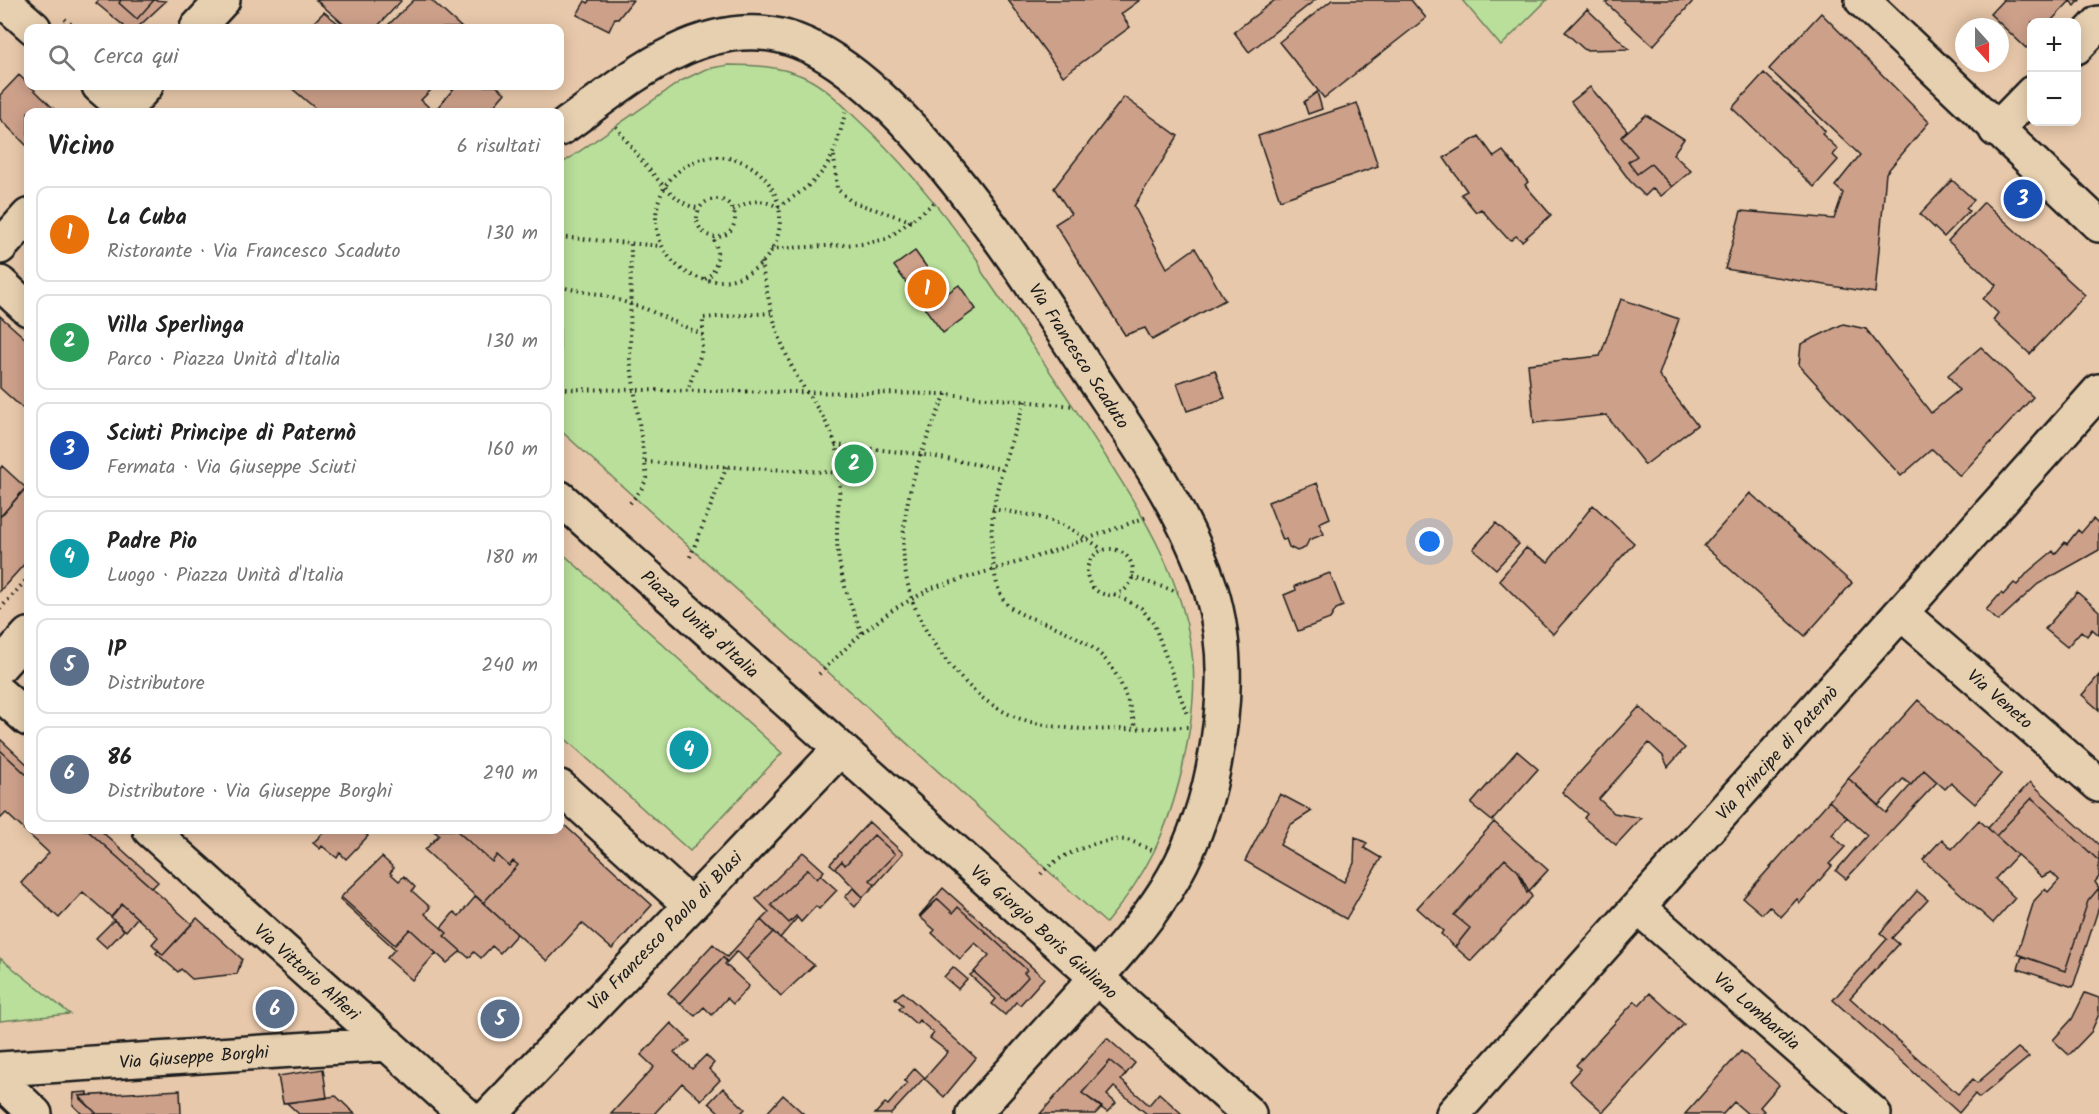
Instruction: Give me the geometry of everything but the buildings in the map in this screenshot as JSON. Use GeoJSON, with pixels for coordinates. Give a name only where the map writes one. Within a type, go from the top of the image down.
{"type":"FeatureCollection","features":[{"type":"Feature","properties":{"kind":"street"},"geometry":{"type":"LineString","coordinates":[[2,0],[29,24]]}},
{"type":"Feature","properties":{"kind":"street"},"geometry":{"type":"LineString","coordinates":[[201,24],[223,0]]}},
{"type":"Feature","properties":{"kind":"street"},"geometry":{"type":"LineString","coordinates":[[1862,0],[1996,130],[2099,225]]}},
{"type":"Feature","properties":{"kind":"street"},"geometry":{"type":"LineString","coordinates":[[2081,42],[2099,23]]}},
{"type":"Feature","properties":{"kind":"street","name":"Via Francesco Scaduto"},"geometry":{"type":"LineString","coordinates":[[564,126],[685,45],[717,35],[768,34],[797,40],[842,65],[903,122],[976,204],[1006,245],[1134,440],[1189,534],[1202,566],[1220,624],[1224,688],[1213,770],[1192,843],[1155,910],[973,1114]]}},
{"type":"Feature","properties":{"kind":"street"},"geometry":{"type":"LineString","coordinates":[[106,90],[130,105]]}},
{"type":"Feature","properties":{"kind":"street"},"geometry":{"type":"LineString","coordinates":[[1996,130],[2027,97]]}},
{"type":"Feature","properties":{"kind":"street"},"geometry":{"type":"LineString","coordinates":[[0,247],[24,220]]}},
{"type":"Feature","properties":{"kind":"street"},"geometry":{"type":"LineString","coordinates":[[0,283],[24,305]]}},
{"type":"Feature","properties":{"kind":"street","name":"Via Principe di Paternò"},"geometry":{"type":"LineString","coordinates":[[1453,1114],[2099,391]]}},
{"type":"Feature","properties":{"kind":"street","name":"Piazza Unità d'Italia"},"geometry":{"type":"LineString","coordinates":[[564,502],[840,749]]}},
{"type":"Feature","properties":{"kind":"street","name":"Via Veneto"},"geometry":{"type":"LineString","coordinates":[[1901,613],[2099,785]]}},
{"type":"Feature","properties":{"kind":"street"},"geometry":{"type":"LineString","coordinates":[[0,666],[24,639]]}},
{"type":"Feature","properties":{"kind":"street"},"geometry":{"type":"LineString","coordinates":[[0,694],[24,715]]}},
{"type":"Feature","properties":{"kind":"street","name":"Via Giorgio Boris Giuliano"},"geometry":{"type":"LineString","coordinates":[[840,749],[1249,1114]]}},
{"type":"Feature","properties":{"kind":"street","name":"Via Francesco Paolo di Blasi"},"geometry":{"type":"LineString","coordinates":[[491,1114],[840,749]]}},
{"type":"Feature","properties":{"kind":"street"},"geometry":{"type":"LineString","coordinates":[[564,791],[690,905]]}},
{"type":"Feature","properties":{"kind":"street","name":"Via Vittorio Alfieri"},"geometry":{"type":"LineString","coordinates":[[154,834],[465,1114]]}},
{"type":"Feature","properties":{"kind":"street","name":"Via Lombardia"},"geometry":{"type":"LineString","coordinates":[[1639,908],[1874,1114]]}},
{"type":"Feature","properties":{"kind":"street","name":"Via Giuseppe Borghi"},"geometry":{"type":"LineString","coordinates":[[0,1069],[388,1044]]}},
{"type":"Feature","properties":{"kind":"street"},"geometry":{"type":"LineString","coordinates":[[0,1081],[35,1114]]}},
{"type":"Feature","properties":{"kind":"path"},"geometry":{"type":"LineString","coordinates":[[778,207],[821,175],[834,156],[847,108],[851,103]]}},
{"type":"Feature","properties":{"kind":"path"},"geometry":{"type":"LineString","coordinates":[[609,118],[665,186],[683,203],[691,208],[699,208],[714,199],[726,201],[733,210],[735,222],[730,232],[713,238],[707,236],[698,226],[699,208]]}},
{"type":"Feature","properties":{"kind":"path"},"geometry":{"type":"LineString","coordinates":[[834,156],[837,189],[852,202],[911,221]]}},
{"type":"Feature","properties":{"kind":"path"},"geometry":{"type":"LineString","coordinates":[[716,157],[735,160],[753,168],[767,182],[778,207],[777,238],[771,249],[752,271],[732,280],[705,279],[691,275],[673,263],[661,246],[655,225],[657,204],[665,186],[679,171],[697,161],[716,157]]}},
{"type":"Feature","properties":{"kind":"path"},"geometry":{"type":"LineString","coordinates":[[771,249],[861,244],[887,239],[941,197]]}},
{"type":"Feature","properties":{"kind":"path"},"geometry":{"type":"LineString","coordinates":[[733,210],[743,204],[762,200],[778,207]]}},
{"type":"Feature","properties":{"kind":"path"},"geometry":{"type":"LineString","coordinates":[[564,237],[661,246]]}},
{"type":"Feature","properties":{"kind":"path"},"geometry":{"type":"LineString","coordinates":[[705,279],[714,270],[717,261],[713,238]]}},
{"type":"Feature","properties":{"kind":"path"},"geometry":{"type":"LineString","coordinates":[[630,503],[647,478],[633,391],[629,303],[631,244]]}},
{"type":"Feature","properties":{"kind":"path"},"geometry":{"type":"LineString","coordinates":[[761,262],[771,313],[795,372],[835,445],[841,473],[837,534],[843,580],[862,633]]}},
{"type":"Feature","properties":{"kind":"path"},"geometry":{"type":"LineString","coordinates":[[564,288],[603,295],[629,303],[703,335]]}},
{"type":"Feature","properties":{"kind":"path"},"geometry":{"type":"LineString","coordinates":[[687,391],[701,354],[703,318],[771,313]]}},
{"type":"Feature","properties":{"kind":"path"},"geometry":{"type":"LineString","coordinates":[[564,388],[946,394],[1074,406]]}},
{"type":"Feature","properties":{"kind":"path"},"geometry":{"type":"LineString","coordinates":[[946,394],[919,454],[907,497],[902,542],[912,598],[938,650],[973,692],[992,707],[1039,724],[1073,729],[1190,727],[1187,708],[1176,688],[1154,624],[1141,608],[1125,597],[1099,592],[1088,581],[1088,566],[1091,559],[1103,550]]}},
{"type":"Feature","properties":{"kind":"path"},"geometry":{"type":"LineString","coordinates":[[1025,401],[1002,469],[992,508],[990,529],[994,569],[1002,596],[1009,606],[1068,633],[1113,666],[1124,685],[1136,729]]}},
{"type":"Feature","properties":{"kind":"path"},"geometry":{"type":"LineString","coordinates":[[835,445],[919,454],[1002,469]]}},
{"type":"Feature","properties":{"kind":"path"},"geometry":{"type":"LineString","coordinates":[[645,462],[841,473]]}},
{"type":"Feature","properties":{"kind":"path"},"geometry":{"type":"LineString","coordinates":[[690,557],[727,466]]}},
{"type":"Feature","properties":{"kind":"path"},"geometry":{"type":"LineString","coordinates":[[992,508],[1046,517],[1065,524],[1103,550],[1116,550],[1128,557],[1132,578],[1125,588],[1114,594]]}},
{"type":"Feature","properties":{"kind":"path"},"geometry":{"type":"LineString","coordinates":[[819,674],[862,633],[912,598],[955,580],[1088,539],[1153,514]]}},
{"type":"Feature","properties":{"kind":"path"},"geometry":{"type":"LineString","coordinates":[[1132,578],[1188,593]]}},
{"type":"Feature","properties":{"kind":"path"},"geometry":{"type":"LineString","coordinates":[[0,609],[24,582]]}},
{"type":"Feature","properties":{"kind":"path"},"geometry":{"type":"LineString","coordinates":[[1041,874],[1052,863],[1094,843],[1126,840],[1163,854]]}},
{"type":"Feature","properties":{"kind":"green space"},"geometry":{"type":"Polygon","coordinates":[[[1462,0],[1547,0],[1501,46],[1462,0]]]}},
{"type":"Feature","properties":{"kind":"green space"},"geometry":{"type":"Polygon","coordinates":[[[729,65],[757,66],[793,73],[824,89],[873,134],[936,205],[979,262],[982,272],[1117,474],[1160,550],[1182,605],[1189,633],[1194,676],[1193,703],[1185,757],[1170,814],[1144,870],[1106,923],[564,434],[564,162],[681,81],[706,69],[729,65]]]}},
{"type":"Feature","properties":{"kind":"green space"},"geometry":{"type":"Polygon","coordinates":[[[564,555],[782,753],[690,851],[564,738],[564,555]]]}},
{"type":"Feature","properties":{"kind":"green space"},"geometry":{"type":"Polygon","coordinates":[[[0,958],[70,1014],[0,1021],[0,958]]]}},
{"type":"Feature","properties":{"kind":"place","name":"Sciuti Principe di Paternò"},"geometry":{"type":"Point","coordinates":[2023,199]}},
{"type":"Feature","properties":{"kind":"place","name":"La Cuba"},"geometry":{"type":"Point","coordinates":[927,289]}},
{"type":"Feature","properties":{"kind":"place","name":"Villa Sperlinga"},"geometry":{"type":"Point","coordinates":[854,464]}},
{"type":"Feature","properties":{"kind":"place","name":"Padre Pio"},"geometry":{"type":"Point","coordinates":[689,750]}},
{"type":"Feature","properties":{"kind":"place","name":"86"},"geometry":{"type":"Point","coordinates":[275,1009]}},
{"type":"Feature","properties":{"kind":"place","name":"IP"},"geometry":{"type":"Point","coordinates":[500,1019]}}]}
